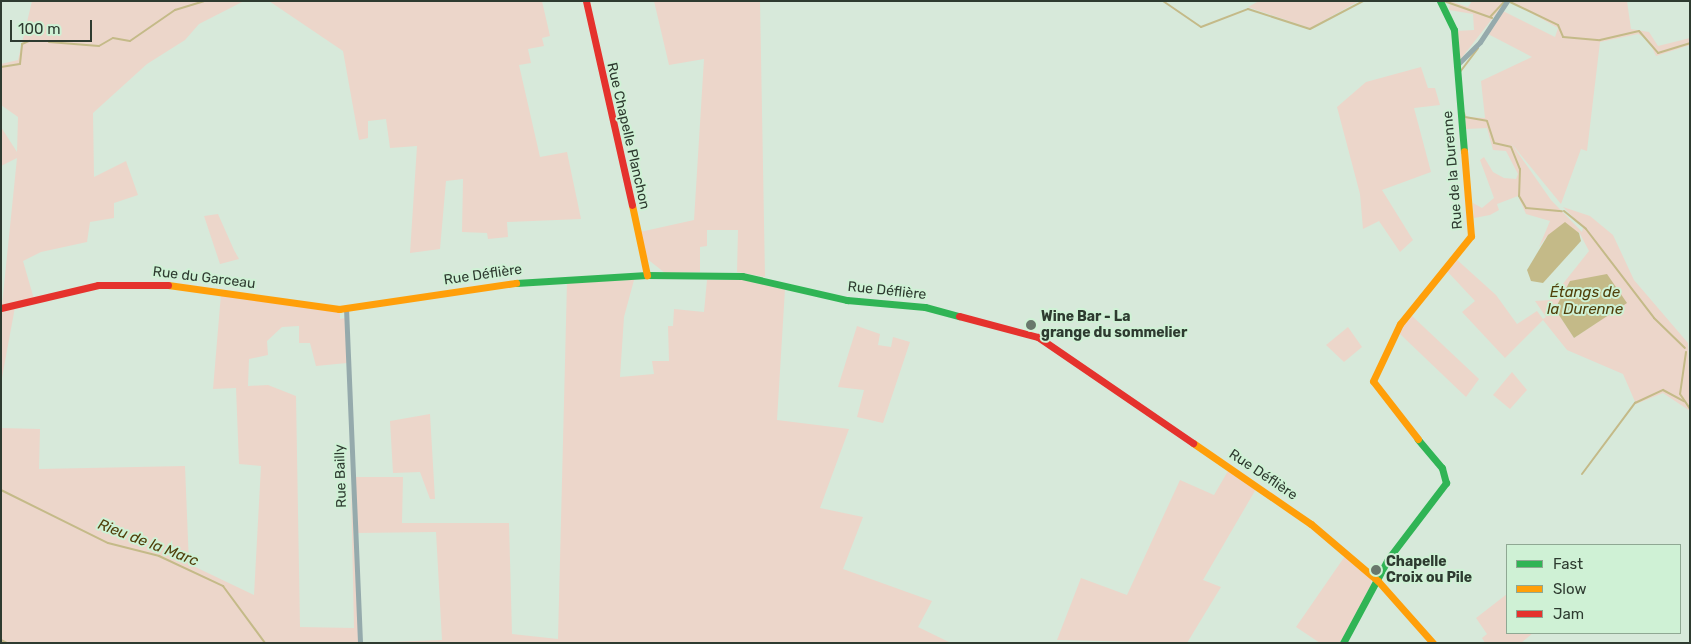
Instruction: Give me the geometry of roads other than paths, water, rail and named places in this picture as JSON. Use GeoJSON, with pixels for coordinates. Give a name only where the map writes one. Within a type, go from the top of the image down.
{"type":"FeatureCollection","features":[{"type":"Feature","properties":{"kind":"street","name":"Rue Chapelle Planchon"},"geometry":{"type":"LineString","coordinates":[[586,1],[647,275]]}},
{"type":"Feature","properties":{"kind":"street","name":"Rue de la Durenne"},"geometry":{"type":"LineString","coordinates":[[1378,581],[1388,559],[1446,483],[1442,468],[1379,394],[1373,381],[1400,324],[1471,236],[1454,30],[1440,1]]}},
{"type":"Feature","properties":{"kind":"street"},"geometry":{"type":"LineString","coordinates":[[1456,66],[1471,52],[1507,1]]}},
{"type":"Feature","properties":{"kind":"street","name":"Rue Déflière"},"geometry":{"type":"LineString","coordinates":[[346,308],[531,281],[647,275],[742,276],[847,300],[916,305],[1021,330],[1287,507],[1378,581],[1433,643]]}},
{"type":"Feature","properties":{"kind":"street","name":"Rue du Garceau"},"geometry":{"type":"LineString","coordinates":[[1,308],[98,285],[160,284],[346,308]]}},
{"type":"Feature","properties":{"kind":"street","name":"Rue Bailly"},"geometry":{"type":"LineString","coordinates":[[346,308],[360,643]]}},
{"type":"Feature","properties":{"kind":"street"},"geometry":{"type":"LineString","coordinates":[[1343,643],[1378,581]]}},
{"type":"Feature","properties":{"kind":"water","name":"Étangs de la Durenne"},"geometry":{"type":"Polygon","coordinates":[[[1565,222],[1579,233],[1581,241],[1543,283],[1531,281],[1527,270],[1548,235],[1565,222]]]}},
{"type":"Feature","properties":{"kind":"water","name":"Étangs de la Durenne"},"geometry":{"type":"Polygon","coordinates":[[[1607,274],[1627,303],[1574,338],[1555,309],[1570,281],[1607,274]]]}},
{"type":"Feature","properties":{"kind":"waterway"},"geometry":{"type":"LineString","coordinates":[[49,42],[99,46],[113,38],[130,41],[175,10],[204,1]]}},
{"type":"Feature","properties":{"kind":"waterway"},"geometry":{"type":"LineString","coordinates":[[1163,1],[1201,27],[1248,9],[1310,29],[1363,1]]}},
{"type":"Feature","properties":{"kind":"waterway"},"geometry":{"type":"LineString","coordinates":[[1444,1],[1492,18]]}},
{"type":"Feature","properties":{"kind":"waterway"},"geometry":{"type":"LineString","coordinates":[[1490,17],[1505,1]]}},
{"type":"Feature","properties":{"kind":"waterway"},"geometry":{"type":"LineString","coordinates":[[1510,2],[1558,25],[1563,37],[1600,40],[1639,31],[1658,53],[1690,43]]}},
{"type":"Feature","properties":{"kind":"waterway"},"geometry":{"type":"LineString","coordinates":[[1,67],[20,64],[22,44],[29,41]]}},
{"type":"Feature","properties":{"kind":"waterway"},"geometry":{"type":"LineString","coordinates":[[1460,72],[1478,48]]}},
{"type":"Feature","properties":{"kind":"waterway"},"geometry":{"type":"LineString","coordinates":[[1464,113],[1465,117],[1487,121],[1494,143],[1511,147],[1520,169],[1519,196],[1526,208],[1562,211]]}},
{"type":"Feature","properties":{"kind":"waterway"},"geometry":{"type":"LineString","coordinates":[[1564,211],[1586,229],[1654,318],[1685,348]]}},
{"type":"Feature","properties":{"kind":"waterway"},"geometry":{"type":"LineString","coordinates":[[1686,352],[1680,394],[1690,409]]}},
{"type":"Feature","properties":{"kind":"waterway"},"geometry":{"type":"LineString","coordinates":[[1582,474],[1635,403],[1663,390],[1684,401]]}},
{"type":"Feature","properties":{"kind":"waterway","name":"Rieu de la Marc"},"geometry":{"type":"LineString","coordinates":[[1,490],[108,543],[159,556],[223,586],[265,643]]}},
{"type":"Feature","properties":{"kind":"waterway"},"geometry":{"type":"LineString","coordinates":[[1,640],[7,643]]}},
{"type":"Feature","properties":{"kind":"waterway"},"geometry":{"type":"LineString","coordinates":[[417,643],[539,643]]}},
{"type":"Feature","properties":{"kind":"place","name":"Wine Bar - La grange du sommelier"},"geometry":{"type":"Point","coordinates":[1031,325]}},
{"type":"Feature","properties":{"kind":"place","name":"Chapelle Croix ou Pile"},"geometry":{"type":"Point","coordinates":[1376,570]}}]}
